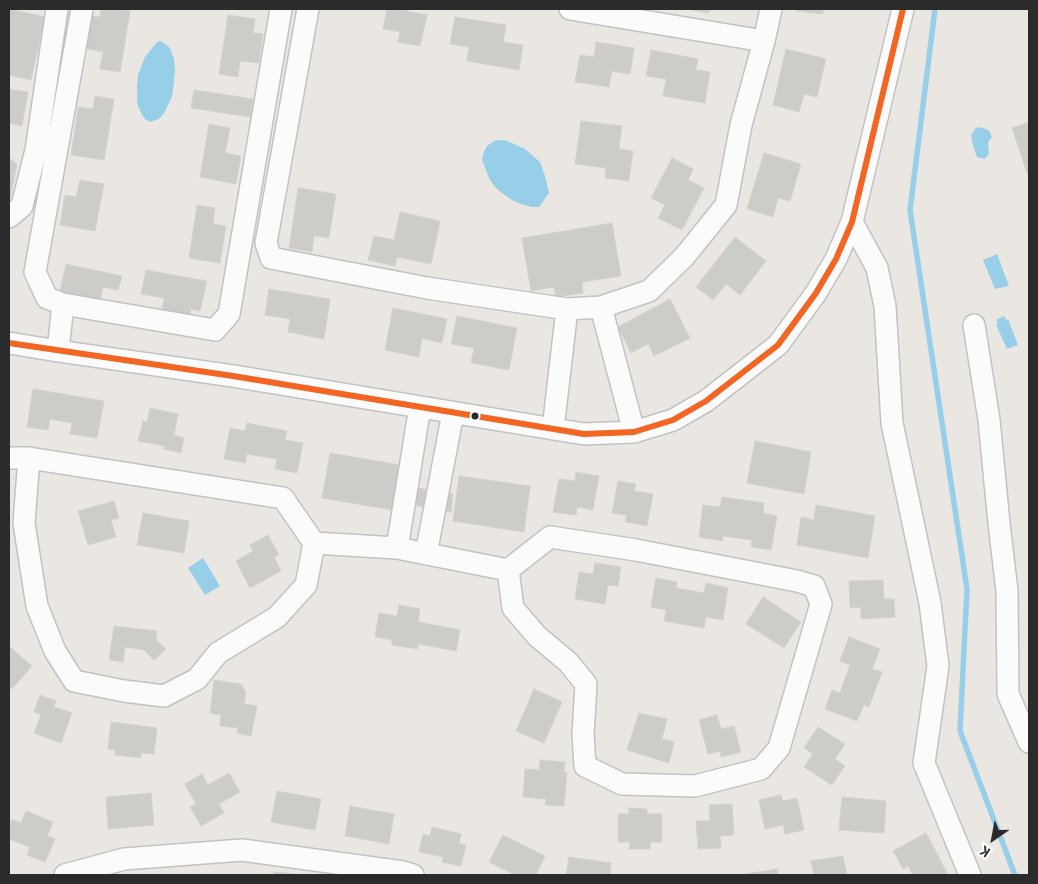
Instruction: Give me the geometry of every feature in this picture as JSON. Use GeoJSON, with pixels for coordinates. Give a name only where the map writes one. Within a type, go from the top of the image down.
{"type":"FeatureCollection","features":[{"type":"Feature","properties":{"kind":"street"},"geometry":{"type":"LineString","coordinates":[[9,217],[22,206],[36,150],[57,9]]}},
{"type":"Feature","properties":{"kind":"street"},"geometry":{"type":"LineString","coordinates":[[82,9],[35,272],[47,298],[63,304],[215,330],[229,314],[282,9]]}},
{"type":"Feature","properties":{"kind":"street"},"geometry":{"type":"LineString","coordinates":[[308,9],[266,244],[271,258],[427,288],[567,309],[601,307],[649,291],[684,257],[726,205],[742,125],[771,9]]}},
{"type":"Feature","properties":{"kind":"street"},"geometry":{"type":"LineString","coordinates":[[570,9],[764,41]]}},
{"type":"Feature","properties":{"kind":"street"},"geometry":{"type":"LineString","coordinates":[[9,343],[233,376],[584,434],[634,432],[673,420],[706,401],[778,345],[816,293],[836,260],[852,222],[902,9]]}},
{"type":"Feature","properties":{"kind":"street"},"geometry":{"type":"LineString","coordinates":[[852,222],[877,268],[885,306],[892,422],[930,603],[938,666],[924,763],[970,875]]}},
{"type":"Feature","properties":{"kind":"street"},"geometry":{"type":"LineString","coordinates":[[58,351],[63,304]]}},
{"type":"Feature","properties":{"kind":"street"},"geometry":{"type":"LineString","coordinates":[[601,307],[634,432]]}},
{"type":"Feature","properties":{"kind":"street"},"geometry":{"type":"LineString","coordinates":[[553,429],[567,309]]}},
{"type":"Feature","properties":{"kind":"street"},"geometry":{"type":"LineString","coordinates":[[974,325],[989,420],[1008,592],[1008,694],[1029,742]]}},
{"type":"Feature","properties":{"kind":"street"},"geometry":{"type":"LineString","coordinates":[[397,548],[420,407]]}},
{"type":"Feature","properties":{"kind":"street"},"geometry":{"type":"LineString","coordinates":[[426,554],[454,413]]}},
{"type":"Feature","properties":{"kind":"street"},"geometry":{"type":"LineString","coordinates":[[19,458],[283,498],[314,542],[306,585],[277,617],[218,653],[197,679],[164,696],[124,691],[74,681],[55,651],[37,606],[24,522],[19,458]]}},
{"type":"Feature","properties":{"kind":"street"},"geometry":{"type":"LineString","coordinates":[[314,542],[397,548],[508,570],[550,537],[645,551],[814,586],[821,604],[779,748],[761,769],[695,786],[622,784],[585,766],[583,734],[586,684],[568,662],[537,636],[513,608],[508,570]]}},
{"type":"Feature","properties":{"kind":"street"},"geometry":{"type":"LineString","coordinates":[[65,875],[124,859],[242,850],[403,872],[413,875]]}},
{"type":"Feature","properties":{"kind":"water"},"geometry":{"type":"Polygon","coordinates":[[[161,41],[170,48],[174,59],[173,91],[164,113],[159,119],[150,122],[145,119],[137,103],[138,75],[145,57],[157,42],[161,41]]]}},
{"type":"Feature","properties":{"kind":"water"},"geometry":{"type":"Polygon","coordinates":[[[978,127],[989,131],[992,137],[988,142],[989,154],[985,159],[977,157],[973,146],[971,135],[978,127]]]}},
{"type":"Feature","properties":{"kind":"water"},"geometry":{"type":"Polygon","coordinates":[[[502,140],[525,149],[540,162],[549,193],[539,207],[532,207],[512,200],[494,186],[489,178],[482,160],[484,152],[487,146],[494,141],[502,140]]]}},
{"type":"Feature","properties":{"kind":"water"},"geometry":{"type":"Polygon","coordinates":[[[997,254],[1009,286],[995,289],[983,260],[997,254]]]}},
{"type":"Feature","properties":{"kind":"water"},"geometry":{"type":"Polygon","coordinates":[[[1004,316],[1006,320],[1008,319],[1018,345],[1007,349],[996,325],[998,324],[996,320],[1004,316]]]}},
{"type":"Feature","properties":{"kind":"water"},"geometry":{"type":"Polygon","coordinates":[[[203,558],[220,586],[205,595],[188,568],[203,558]]]}},
{"type":"Feature","properties":{"kind":"building"},"geometry":{"type":"Polygon","coordinates":[[[9,9],[45,17],[31,80],[9,75],[9,9]]]}},
{"type":"Feature","properties":{"kind":"building"},"geometry":{"type":"Polygon","coordinates":[[[101,9],[130,11],[120,72],[100,69],[103,52],[84,48],[90,16],[100,17],[101,9]]]}},
{"type":"Feature","properties":{"kind":"building"},"geometry":{"type":"Polygon","coordinates":[[[387,9],[427,15],[420,46],[398,42],[400,32],[383,29],[387,9]]]}},
{"type":"Feature","properties":{"kind":"building"},"geometry":{"type":"Polygon","coordinates":[[[686,9],[712,9],[708,13],[686,9]]]}},
{"type":"Feature","properties":{"kind":"building"},"geometry":{"type":"Polygon","coordinates":[[[797,9],[823,9],[823,14],[796,11],[797,9]]]}},
{"type":"Feature","properties":{"kind":"building"},"geometry":{"type":"Polygon","coordinates":[[[228,15],[255,19],[253,33],[263,34],[259,63],[240,61],[238,77],[219,74],[228,15]]]}},
{"type":"Feature","properties":{"kind":"building"},"geometry":{"type":"Polygon","coordinates":[[[455,17],[506,25],[503,42],[523,45],[519,70],[467,61],[469,47],[450,44],[455,17]]]}},
{"type":"Feature","properties":{"kind":"building"},"geometry":{"type":"Polygon","coordinates":[[[596,42],[634,48],[630,74],[612,71],[609,87],[575,82],[580,55],[594,57],[596,42]]]}},
{"type":"Feature","properties":{"kind":"building"},"geometry":{"type":"Polygon","coordinates":[[[786,49],[826,59],[817,97],[804,94],[799,112],[773,105],[786,49]]]}},
{"type":"Feature","properties":{"kind":"building"},"geometry":{"type":"Polygon","coordinates":[[[651,50],[698,59],[696,70],[710,72],[705,103],[663,96],[666,79],[646,76],[651,50]]]}},
{"type":"Feature","properties":{"kind":"building"},"geometry":{"type":"Polygon","coordinates":[[[9,89],[28,92],[22,126],[9,123],[9,89]]]}},
{"type":"Feature","properties":{"kind":"building"},"geometry":{"type":"Polygon","coordinates":[[[194,90],[253,99],[250,117],[191,108],[194,90]]]}},
{"type":"Feature","properties":{"kind":"building"},"geometry":{"type":"Polygon","coordinates":[[[95,96],[114,99],[104,160],[71,155],[78,107],[93,109],[95,96]]]}},
{"type":"Feature","properties":{"kind":"building"},"geometry":{"type":"Polygon","coordinates":[[[581,121],[622,126],[619,149],[633,151],[629,181],[605,178],[606,168],[575,164],[581,121]]]}},
{"type":"Feature","properties":{"kind":"building"},"geometry":{"type":"Polygon","coordinates":[[[1029,122],[1029,172],[1027,173],[1012,128],[1029,122]]]}},
{"type":"Feature","properties":{"kind":"building"},"geometry":{"type":"Polygon","coordinates":[[[209,124],[230,128],[225,153],[241,156],[236,184],[200,177],[209,124]]]}},
{"type":"Feature","properties":{"kind":"building"},"geometry":{"type":"Polygon","coordinates":[[[764,153],[801,164],[790,201],[778,198],[773,217],[747,209],[764,153]]]}},
{"type":"Feature","properties":{"kind":"building"},"geometry":{"type":"Polygon","coordinates":[[[9,158],[17,164],[9,204],[9,158]]]}},
{"type":"Feature","properties":{"kind":"building"},"geometry":{"type":"Polygon","coordinates":[[[672,158],[693,169],[688,180],[704,188],[682,230],[658,218],[665,205],[651,198],[672,158]]]}},
{"type":"Feature","properties":{"kind":"building"},"geometry":{"type":"Polygon","coordinates":[[[80,180],[104,184],[95,231],[60,225],[65,195],[76,197],[80,180]]]}},
{"type":"Feature","properties":{"kind":"building"},"geometry":{"type":"Polygon","coordinates":[[[298,188],[336,194],[329,238],[314,236],[312,252],[289,248],[298,188]]]}},
{"type":"Feature","properties":{"kind":"building"},"geometry":{"type":"Polygon","coordinates":[[[197,205],[215,208],[213,224],[226,226],[220,263],[189,258],[197,205]]]}},
{"type":"Feature","properties":{"kind":"building"},"geometry":{"type":"Polygon","coordinates":[[[400,212],[440,221],[431,264],[397,257],[395,266],[368,260],[374,236],[394,240],[400,212]]]}},
{"type":"Feature","properties":{"kind":"building"},"geometry":{"type":"Polygon","coordinates":[[[612,223],[621,276],[582,282],[583,293],[556,297],[554,287],[531,291],[522,238],[612,223]]]}},
{"type":"Feature","properties":{"kind":"building"},"geometry":{"type":"Polygon","coordinates":[[[735,237],[766,261],[740,295],[726,284],[713,300],[696,287],[735,237]]]}},
{"type":"Feature","properties":{"kind":"building"},"geometry":{"type":"Polygon","coordinates":[[[66,264],[122,276],[118,290],[103,287],[100,301],[60,292],[66,264]]]}},
{"type":"Feature","properties":{"kind":"building"},"geometry":{"type":"Polygon","coordinates":[[[146,270],[207,281],[200,311],[191,309],[189,319],[161,313],[164,298],[141,294],[146,270]]]}},
{"type":"Feature","properties":{"kind":"building"},"geometry":{"type":"Polygon","coordinates":[[[269,289],[330,299],[324,339],[288,332],[290,319],[265,315],[269,289]]]}},
{"type":"Feature","properties":{"kind":"building"},"geometry":{"type":"Polygon","coordinates":[[[670,299],[690,338],[654,356],[648,344],[631,353],[618,327],[670,299]]]}},
{"type":"Feature","properties":{"kind":"building"},"geometry":{"type":"Polygon","coordinates":[[[393,308],[447,319],[442,343],[422,338],[419,357],[385,350],[393,308]]]}},
{"type":"Feature","properties":{"kind":"building"},"geometry":{"type":"Polygon","coordinates":[[[457,316],[517,328],[509,370],[471,363],[474,348],[451,344],[457,316]]]}},
{"type":"Feature","properties":{"kind":"building"},"geometry":{"type":"Polygon","coordinates":[[[33,389],[104,401],[97,438],[70,434],[72,423],[50,419],[48,430],[27,427],[33,389]]]}},
{"type":"Feature","properties":{"kind":"building"},"geometry":{"type":"Polygon","coordinates":[[[150,408],[178,414],[174,435],[184,438],[181,453],[164,449],[165,446],[138,441],[143,421],[147,422],[150,408]]]}},
{"type":"Feature","properties":{"kind":"building"},"geometry":{"type":"Polygon","coordinates":[[[247,423],[287,431],[285,440],[303,443],[297,473],[275,469],[277,459],[247,454],[245,463],[224,459],[230,428],[245,431],[247,423]]]}},
{"type":"Feature","properties":{"kind":"building"},"geometry":{"type":"Polygon","coordinates":[[[755,441],[811,452],[804,494],[747,483],[755,441]]]}},
{"type":"Feature","properties":{"kind":"building"},"geometry":{"type":"Polygon","coordinates":[[[330,453],[400,465],[393,510],[322,498],[330,453]]]}},
{"type":"Feature","properties":{"kind":"building"},"geometry":{"type":"Polygon","coordinates":[[[576,472],[599,476],[593,510],[577,507],[576,515],[553,512],[559,479],[575,481],[576,472]]]}},
{"type":"Feature","properties":{"kind":"building"},"geometry":{"type":"Polygon","coordinates":[[[459,476],[530,486],[524,532],[453,521],[459,476]]]}},
{"type":"Feature","properties":{"kind":"building"},"geometry":{"type":"Polygon","coordinates":[[[618,481],[636,484],[634,491],[653,494],[647,526],[625,522],[627,515],[612,513],[618,481]]]}},
{"type":"Feature","properties":{"kind":"building"},"geometry":{"type":"Polygon","coordinates":[[[400,485],[453,494],[451,512],[398,502],[400,485]]]}},
{"type":"Feature","properties":{"kind":"building"},"geometry":{"type":"Polygon","coordinates":[[[722,497],[764,503],[763,513],[777,516],[771,550],[751,547],[752,540],[723,536],[722,541],[699,537],[703,505],[720,507],[722,497]]]}},
{"type":"Feature","properties":{"kind":"building"},"geometry":{"type":"Polygon","coordinates":[[[114,501],[119,518],[111,520],[116,537],[88,545],[78,511],[114,501]]]}},
{"type":"Feature","properties":{"kind":"building"},"geometry":{"type":"Polygon","coordinates":[[[816,505],[875,516],[868,558],[797,545],[801,517],[814,520],[816,505]]]}},
{"type":"Feature","properties":{"kind":"building"},"geometry":{"type":"Polygon","coordinates":[[[143,513],[189,521],[184,553],[137,545],[143,513]]]}},
{"type":"Feature","properties":{"kind":"building"},"geometry":{"type":"Polygon","coordinates":[[[268,535],[279,555],[274,557],[281,571],[250,588],[236,561],[253,551],[250,545],[268,535]]]}},
{"type":"Feature","properties":{"kind":"building"},"geometry":{"type":"Polygon","coordinates":[[[595,563],[621,567],[618,586],[608,585],[605,604],[575,599],[579,572],[593,574],[595,563]]]}},
{"type":"Feature","properties":{"kind":"building"},"geometry":{"type":"Polygon","coordinates":[[[656,578],[677,582],[676,588],[704,593],[706,583],[728,588],[723,620],[706,617],[704,628],[664,621],[666,610],[651,607],[656,578]]]}},
{"type":"Feature","properties":{"kind":"building"},"geometry":{"type":"Polygon","coordinates":[[[883,580],[884,599],[894,599],[895,617],[861,619],[861,607],[850,608],[849,581],[883,580]]]}},
{"type":"Feature","properties":{"kind":"building"},"geometry":{"type":"Polygon","coordinates":[[[763,597],[801,622],[784,648],[746,624],[763,597]]]}},
{"type":"Feature","properties":{"kind":"building"},"geometry":{"type":"Polygon","coordinates":[[[399,605],[420,609],[418,622],[460,630],[456,651],[418,644],[418,649],[392,645],[392,640],[375,637],[379,613],[397,616],[399,605]]]}},
{"type":"Feature","properties":{"kind":"building"},"geometry":{"type":"Polygon","coordinates":[[[114,626],[157,631],[156,640],[166,649],[154,660],[144,650],[125,647],[123,662],[109,660],[114,626]]]}},
{"type":"Feature","properties":{"kind":"building"},"geometry":{"type":"Polygon","coordinates":[[[849,637],[880,649],[872,669],[882,672],[869,707],[864,705],[857,721],[825,709],[832,690],[840,693],[850,665],[840,661],[849,637]]]}},
{"type":"Feature","properties":{"kind":"building"},"geometry":{"type":"Polygon","coordinates":[[[9,646],[32,666],[12,689],[9,686],[9,646]]]}},
{"type":"Feature","properties":{"kind":"building"},"geometry":{"type":"Polygon","coordinates":[[[214,680],[241,684],[246,692],[244,704],[257,706],[251,736],[237,733],[238,728],[220,726],[221,715],[210,713],[214,680]]]}},
{"type":"Feature","properties":{"kind":"building"},"geometry":{"type":"Polygon","coordinates":[[[534,689],[562,702],[544,743],[516,731],[534,689]]]}},
{"type":"Feature","properties":{"kind":"building"},"geometry":{"type":"Polygon","coordinates":[[[40,695],[56,701],[54,707],[72,713],[61,743],[34,733],[41,714],[34,712],[40,695]]]}},
{"type":"Feature","properties":{"kind":"building"},"geometry":{"type":"Polygon","coordinates":[[[639,713],[667,719],[662,739],[674,742],[669,763],[627,750],[639,713]]]}},
{"type":"Feature","properties":{"kind":"building"},"geometry":{"type":"Polygon","coordinates":[[[717,715],[721,729],[734,726],[741,752],[721,757],[720,751],[708,754],[699,720],[717,715]]]}},
{"type":"Feature","properties":{"kind":"building"},"geometry":{"type":"Polygon","coordinates":[[[111,722],[157,728],[154,754],[141,753],[141,758],[115,755],[115,750],[108,749],[111,722]]]}},
{"type":"Feature","properties":{"kind":"building"},"geometry":{"type":"Polygon","coordinates":[[[818,727],[845,744],[835,759],[845,766],[832,785],[804,767],[813,754],[804,748],[818,727]]]}},
{"type":"Feature","properties":{"kind":"building"},"geometry":{"type":"Polygon","coordinates":[[[540,760],[565,762],[564,772],[567,773],[564,806],[545,805],[546,799],[523,797],[525,769],[539,770],[540,760]]]}},
{"type":"Feature","properties":{"kind":"building"},"geometry":{"type":"Polygon","coordinates":[[[229,773],[240,792],[219,804],[224,813],[201,826],[190,807],[196,804],[185,784],[202,774],[208,785],[229,773]]]}},
{"type":"Feature","properties":{"kind":"building"},"geometry":{"type":"Polygon","coordinates":[[[277,791],[321,799],[315,830],[271,822],[277,791]]]}},
{"type":"Feature","properties":{"kind":"building"},"geometry":{"type":"Polygon","coordinates":[[[151,793],[154,825],[108,829],[106,797],[151,793]]]}},
{"type":"Feature","properties":{"kind":"building"},"geometry":{"type":"Polygon","coordinates":[[[781,795],[783,801],[797,798],[804,830],[785,834],[783,825],[765,829],[759,800],[781,795]]]}},
{"type":"Feature","properties":{"kind":"building"},"geometry":{"type":"Polygon","coordinates":[[[842,797],[886,801],[884,833],[839,830],[842,797]]]}},
{"type":"Feature","properties":{"kind":"building"},"geometry":{"type":"Polygon","coordinates":[[[732,804],[734,835],[720,836],[721,848],[698,849],[696,821],[710,821],[709,805],[732,804]]]}},
{"type":"Feature","properties":{"kind":"building"},"geometry":{"type":"Polygon","coordinates":[[[350,806],[394,814],[389,844],[345,836],[350,806]]]}},
{"type":"Feature","properties":{"kind":"building"},"geometry":{"type":"Polygon","coordinates":[[[629,808],[647,809],[647,814],[662,814],[662,842],[650,842],[650,849],[629,849],[630,842],[618,842],[618,814],[629,814],[629,808]]]}},
{"type":"Feature","properties":{"kind":"building"},"geometry":{"type":"Polygon","coordinates":[[[26,811],[53,822],[47,836],[55,839],[45,862],[27,855],[30,847],[9,839],[9,827],[12,819],[21,823],[26,811]]]}},
{"type":"Feature","properties":{"kind":"building"},"geometry":{"type":"Polygon","coordinates":[[[432,827],[461,834],[459,843],[466,845],[461,866],[442,862],[443,857],[419,852],[423,834],[430,836],[432,827]]]}},
{"type":"Feature","properties":{"kind":"building"},"geometry":{"type":"Polygon","coordinates":[[[926,833],[948,875],[913,875],[908,866],[903,869],[893,851],[926,833]]]}},
{"type":"Feature","properties":{"kind":"building"},"geometry":{"type":"Polygon","coordinates":[[[503,835],[545,856],[536,875],[515,875],[489,862],[503,835]]]}},
{"type":"Feature","properties":{"kind":"building"},"geometry":{"type":"Polygon","coordinates":[[[843,856],[847,875],[814,875],[811,861],[843,856]]]}},
{"type":"Feature","properties":{"kind":"building"},"geometry":{"type":"Polygon","coordinates":[[[569,857],[611,863],[610,875],[566,875],[569,857]]]}},
{"type":"Feature","properties":{"kind":"building"},"geometry":{"type":"Polygon","coordinates":[[[777,869],[778,875],[738,875],[777,869]]]}},
{"type":"Feature","properties":{"kind":"building"},"geometry":{"type":"Polygon","coordinates":[[[274,872],[295,874],[295,875],[273,875],[274,872]]]}},
{"type":"Feature","properties":{"kind":"waterway"},"geometry":{"type":"LineString","coordinates":[[935,9],[910,210],[967,589],[960,731],[1015,875]]}},
{"type":"Feature","properties":{"kind":"transit line"},"geometry":{"type":"LineString","coordinates":[[9,343],[233,376],[584,434],[634,432],[673,420],[706,401],[778,345],[816,293],[836,259],[852,222],[903,9]]}}]}
